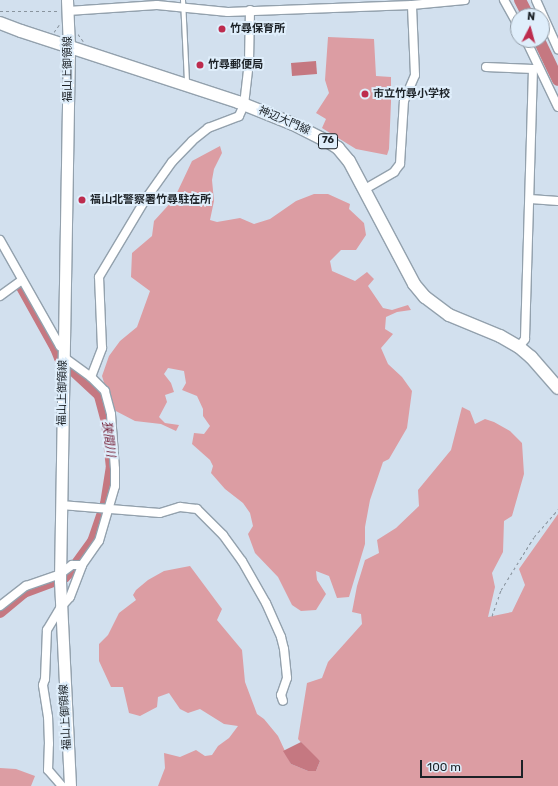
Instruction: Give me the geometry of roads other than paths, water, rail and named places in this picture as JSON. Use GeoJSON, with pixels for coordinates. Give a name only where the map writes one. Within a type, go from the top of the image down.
{"type":"FeatureCollection","features":[{"type":"Feature","properties":{"kind":"main road","name":"福山上御領線"},"geometry":{"type":"LineString","coordinates":[[68,5],[69,47],[60,577],[70,786]]}},
{"type":"Feature","properties":{"kind":"main road","name":"神辺大門線"},"geometry":{"type":"LineString","coordinates":[[0,23],[244,105],[313,133],[338,148],[349,161],[365,189],[414,284],[425,296],[449,315],[500,336],[519,346],[531,357],[558,388]]}},
{"type":"Feature","properties":{"kind":"street"},"geometry":{"type":"LineString","coordinates":[[68,5],[157,5],[183,9],[228,12],[412,5],[465,0]]}},
{"type":"Feature","properties":{"kind":"street"},"geometry":{"type":"LineString","coordinates":[[504,0],[510,11]]}},
{"type":"Feature","properties":{"kind":"street"},"geometry":{"type":"LineString","coordinates":[[536,0],[558,49]]}},
{"type":"Feature","properties":{"kind":"street"},"geometry":{"type":"LineString","coordinates":[[365,189],[399,168],[404,101],[415,75],[412,5]]}},
{"type":"Feature","properties":{"kind":"street"},"geometry":{"type":"LineString","coordinates":[[91,377],[102,348],[99,277],[145,200],[172,162],[208,128],[239,116],[244,105],[249,62],[250,10]]}},
{"type":"Feature","properties":{"kind":"street"},"geometry":{"type":"LineString","coordinates":[[519,346],[525,340],[530,199],[533,69],[528,48]]}},
{"type":"Feature","properties":{"kind":"street"},"geometry":{"type":"LineString","coordinates":[[530,48],[558,107]]}},
{"type":"Feature","properties":{"kind":"street"},"geometry":{"type":"LineString","coordinates":[[486,67],[533,69]]}},
{"type":"Feature","properties":{"kind":"street"},"geometry":{"type":"LineString","coordinates":[[530,199],[558,201]]}},
{"type":"Feature","properties":{"kind":"street"},"geometry":{"type":"LineString","coordinates":[[0,240],[19,282],[60,346],[63,358],[91,377],[104,391],[111,414],[115,481],[106,508],[99,541],[78,565],[60,577],[26,586],[0,606]]}},
{"type":"Feature","properties":{"kind":"street"},"geometry":{"type":"LineString","coordinates":[[0,296],[19,282]]}},
{"type":"Feature","properties":{"kind":"street"},"geometry":{"type":"LineString","coordinates":[[61,505],[160,513],[180,507],[197,509],[223,535],[242,561],[259,591],[281,637],[287,678],[282,695],[283,700]]}},
{"type":"Feature","properties":{"kind":"street"},"geometry":{"type":"LineString","coordinates":[[62,786],[48,770],[48,717],[43,685],[45,679],[47,630],[61,607],[70,597],[78,565]]}},
{"type":"Feature","properties":{"kind":"lane"},"geometry":{"type":"LineString","coordinates":[[182,0],[187,85]]}},
{"type":"Feature","properties":{"kind":"waterway"},"geometry":{"type":"LineString","coordinates":[[520,0],[524,8]]}},
{"type":"Feature","properties":{"kind":"waterway"},"geometry":{"type":"LineString","coordinates":[[543,48],[558,80]]}},
{"type":"Feature","properties":{"kind":"waterway","name":"狭間川"},"geometry":{"type":"LineString","coordinates":[[0,612],[24,592],[64,577],[76,565],[93,542],[106,504],[112,468],[107,422],[100,395],[60,358],[21,285]]}},
{"type":"Feature","properties":{"kind":"place","name":"竹尋保育所"},"geometry":{"type":"Point","coordinates":[222,29]}},
{"type":"Feature","properties":{"kind":"place","name":"竹尋郵便局"},"geometry":{"type":"Point","coordinates":[200,65]}},
{"type":"Feature","properties":{"kind":"place","name":"市立竹尋小学校"},"geometry":{"type":"Point","coordinates":[365,94]}},
{"type":"Feature","properties":{"kind":"place","name":"福山北警察署竹尋駐在所"},"geometry":{"type":"Point","coordinates":[82,200]}}]}
